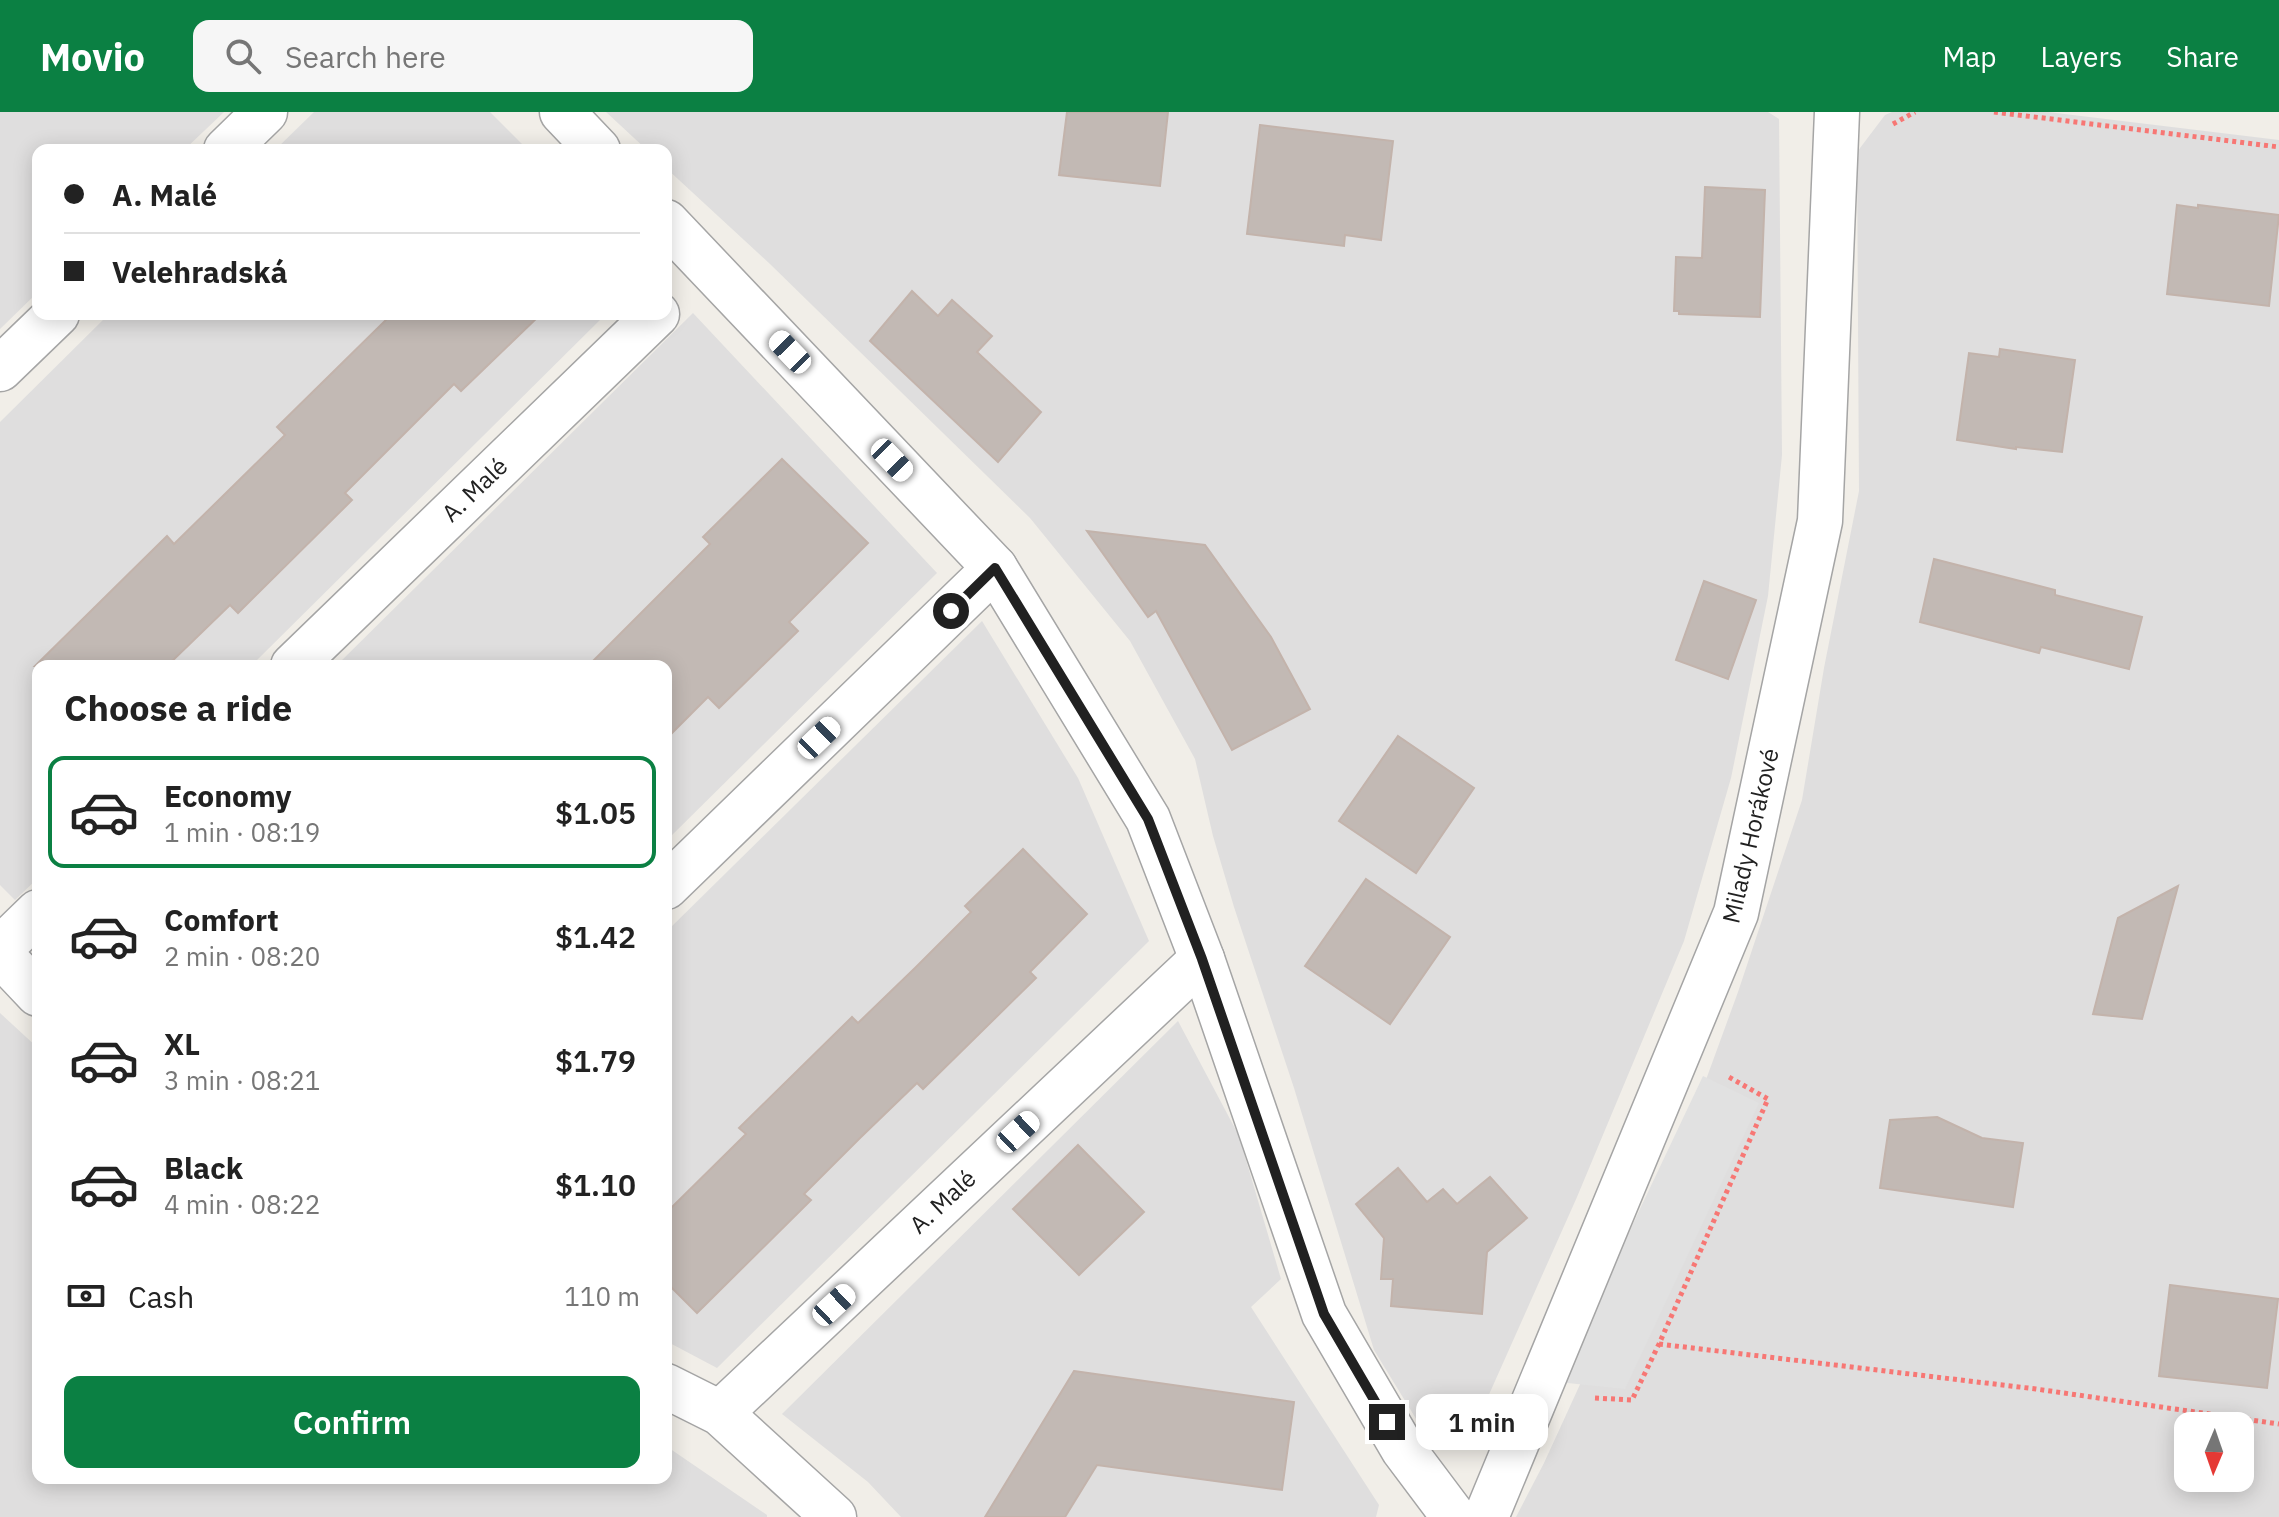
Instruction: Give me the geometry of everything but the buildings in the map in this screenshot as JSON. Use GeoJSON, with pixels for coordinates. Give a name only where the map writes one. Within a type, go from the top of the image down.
{"type":"FeatureCollection","features":[{"type":"Feature","properties":{"kind":"street"},"geometry":{"type":"LineString","coordinates":[[232,144],[265,112]]}},
{"type":"Feature","properties":{"kind":"street"},"geometry":{"type":"LineString","coordinates":[[562,112],[592,144]]}},
{"type":"Feature","properties":{"kind":"street","name":"Milady Horákové"},"geometry":{"type":"LineString","coordinates":[[1486,1517],[1736,913],[1820,521],[1837,112]]}},
{"type":"Feature","properties":{"kind":"street"},"geometry":{"type":"LineString","coordinates":[[672,228],[995,568],[1148,819],[1202,959],[1324,1314],[1403,1449],[1454,1517]]}},
{"type":"Feature","properties":{"kind":"street"},"geometry":{"type":"LineString","coordinates":[[672,300],[708,266]]}},
{"type":"Feature","properties":{"kind":"street"},"geometry":{"type":"LineString","coordinates":[[0,369],[51,320]]}},
{"type":"Feature","properties":{"kind":"street","name":"A. Malé"},"geometry":{"type":"LineString","coordinates":[[299,660],[651,320]]}},
{"type":"Feature","properties":{"kind":"street"},"geometry":{"type":"LineString","coordinates":[[672,881],[995,568]]}},
{"type":"Feature","properties":{"kind":"street"},"geometry":{"type":"LineString","coordinates":[[32,918],[0,951],[32,987]]}},
{"type":"Feature","properties":{"kind":"street","name":"A. Malé"},"geometry":{"type":"LineString","coordinates":[[720,1413],[1202,959]]}},
{"type":"Feature","properties":{"kind":"street"},"geometry":{"type":"LineString","coordinates":[[672,1389],[720,1413],[834,1517]]}},
{"type":"Feature","properties":{"kind":"path"},"geometry":{"type":"LineString","coordinates":[[1994,112],[2279,147]]}},
{"type":"Feature","properties":{"kind":"path"},"geometry":{"type":"LineString","coordinates":[[1659,1344],[2036,1389],[2279,1424]]}},
{"type":"Feature","properties":{"kind":"shaded area"},"geometry":{"type":"Polygon","coordinates":[[[0,112],[224,112],[190,144],[32,144],[32,298],[0,329],[0,112]]]}},
{"type":"Feature","properties":{"kind":"shaded area"},"geometry":{"type":"Polygon","coordinates":[[[314,112],[490,112],[522,144],[281,144],[314,112]]]}},
{"type":"Feature","properties":{"kind":"shaded area"},"geometry":{"type":"Polygon","coordinates":[[[606,112],[1768,112],[1779,119],[1782,455],[1768,596],[1731,778],[1684,941],[1577,1197],[1487,1399],[1463,1426],[1418,1422],[1374,1350],[1294,1088],[1234,907],[1195,759],[1130,641],[1030,518],[770,264],[672,174],[672,144],[641,144],[606,112]]]}},
{"type":"Feature","properties":{"kind":"shaded area"},"geometry":{"type":"Polygon","coordinates":[[[1892,112],[2048,112],[2279,140],[2279,1517],[1516,1517],[1621,1295],[1684,1140],[1738,992],[1802,800],[1859,491],[1857,152],[1885,115],[1892,112]]]}},
{"type":"Feature","properties":{"kind":"shaded area"},"geometry":{"type":"Polygon","coordinates":[[[693,313],[937,573],[672,835],[672,660],[342,660],[693,313]]]}},
{"type":"Feature","properties":{"kind":"shaded area"},"geometry":{"type":"Polygon","coordinates":[[[103,320],[600,320],[257,660],[32,660],[32,884],[15,900],[0,885],[0,422],[103,320]]]}},
{"type":"Feature","properties":{"kind":"shaded area"},"geometry":{"type":"Polygon","coordinates":[[[982,621],[1078,778],[1149,941],[717,1368],[672,1344],[672,926],[982,621]]]}},
{"type":"Feature","properties":{"kind":"shaded area"},"geometry":{"type":"Polygon","coordinates":[[[0,1013],[32,1042],[32,1484],[672,1484],[672,1450],[767,1515],[767,1517],[0,1517],[0,1013]]]}},
{"type":"Feature","properties":{"kind":"shaded area"},"geometry":{"type":"Polygon","coordinates":[[[1178,1021],[1239,1136],[1281,1279],[1251,1307],[1379,1505],[1376,1517],[901,1517],[868,1482],[782,1414],[1178,1021]]]}},
{"type":"Feature","properties":{"kind":"shaded area"},"geometry":{"type":"Polygon","coordinates":[[[1703,1076],[1759,1103],[1625,1389],[1558,1382],[1703,1076]]]}},
{"type":"Feature","properties":{"kind":"route"},"geometry":{"type":"LineString","coordinates":[[951,611],[995,568],[1148,819],[1202,959],[1324,1314],[1387,1422]]}}]}
